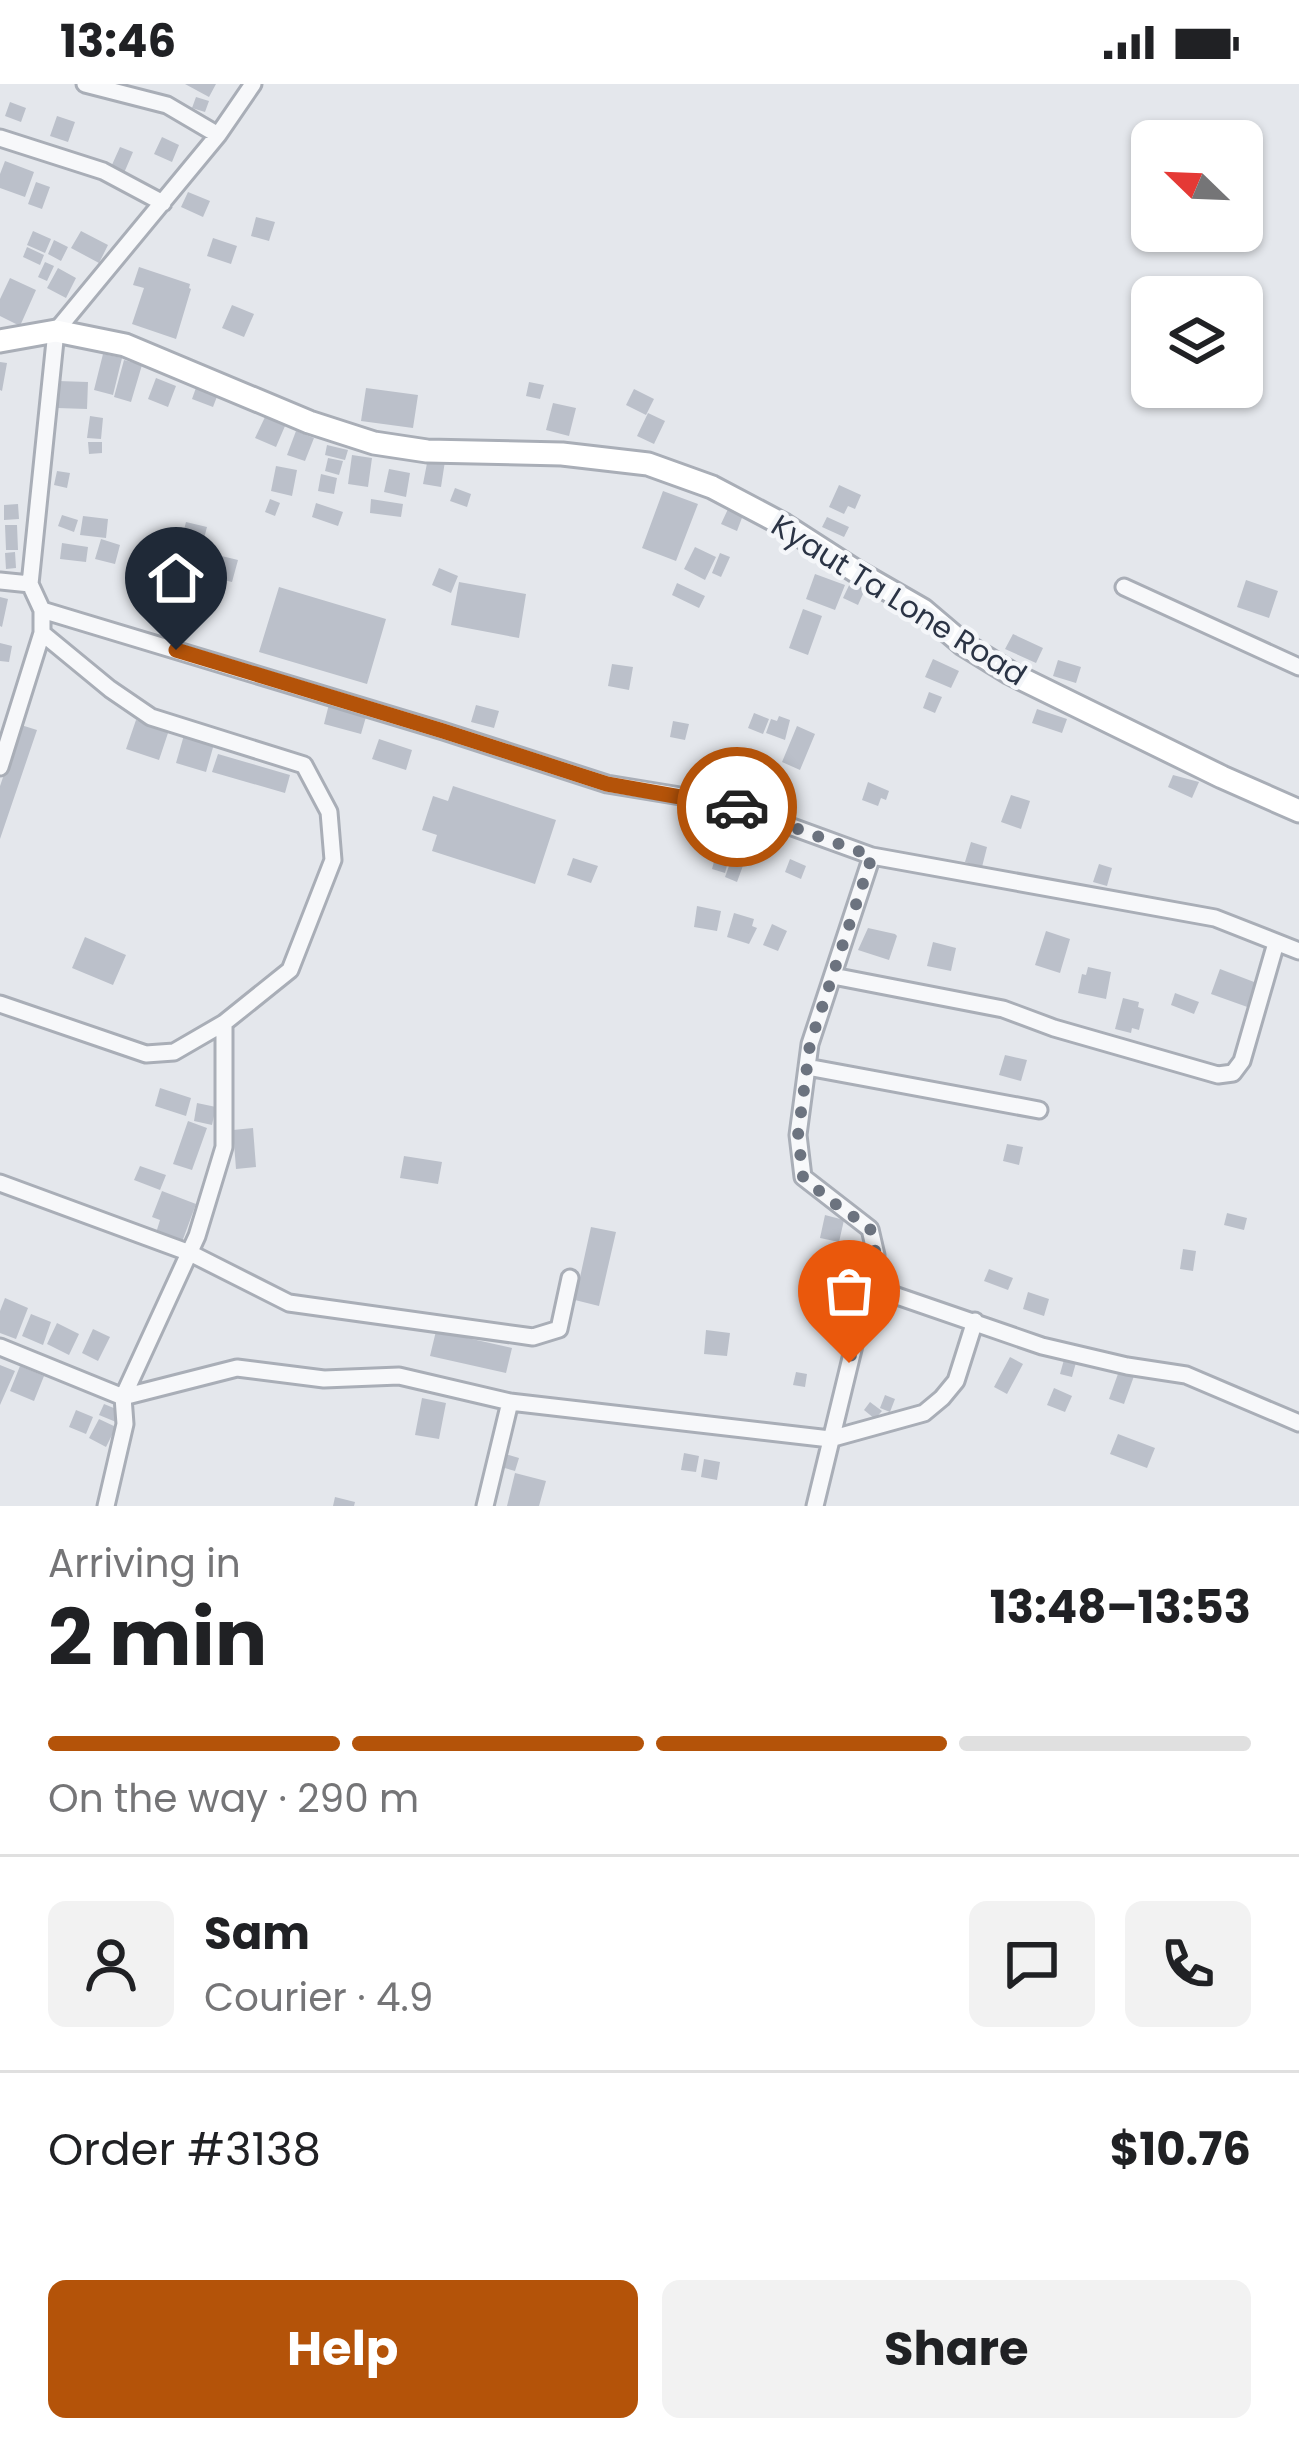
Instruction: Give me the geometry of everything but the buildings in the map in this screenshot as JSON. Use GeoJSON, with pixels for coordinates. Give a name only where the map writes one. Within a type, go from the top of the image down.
{"type":"FeatureCollection","features":[{"type":"Feature","properties":{"kind":"main road","name":"Kyaut Ta Lone Road"},"geometry":{"type":"LineString","coordinates":[[0,341],[56,331],[125,345],[309,422],[374,442],[427,451],[562,454],[648,464],[712,487],[923,610],[963,644],[1010,673],[1299,811]]}},
{"type":"Feature","properties":{"kind":"street"},"geometry":{"type":"LineString","coordinates":[[86,84],[167,105],[218,135]]}},
{"type":"Feature","properties":{"kind":"street"},"geometry":{"type":"LineString","coordinates":[[0,767],[42,633],[42,610],[30,584],[56,331],[218,135],[253,84]]}},
{"type":"Feature","properties":{"kind":"street"},"geometry":{"type":"LineString","coordinates":[[0,138],[104,171],[163,203]]}},
{"type":"Feature","properties":{"kind":"street"},"geometry":{"type":"LineString","coordinates":[[0,581],[30,584]]}},
{"type":"Feature","properties":{"kind":"street"},"geometry":{"type":"LineString","coordinates":[[1124,586],[1299,667]]}},
{"type":"Feature","properties":{"kind":"street"},"geometry":{"type":"LineString","coordinates":[[42,610],[607,784],[729,804],[872,856],[1215,918],[1299,951]]}},
{"type":"Feature","properties":{"kind":"street"},"geometry":{"type":"LineString","coordinates":[[0,1004],[146,1054],[174,1052],[224,1023],[290,970],[333,860],[329,812],[304,765],[151,717],[42,633]]}},
{"type":"Feature","properties":{"kind":"street"},"geometry":{"type":"LineString","coordinates":[[815,1506],[876,1255],[870,1228],[803,1177],[798,1135],[810,1044],[872,856]]}},
{"type":"Feature","properties":{"kind":"street"},"geometry":{"type":"LineString","coordinates":[[832,976],[1004,1009],[1218,1075],[1233,1073],[1241,1061],[1276,943]]}},
{"type":"Feature","properties":{"kind":"street"},"geometry":{"type":"LineString","coordinates":[[106,1506],[125,1424],[123,1396],[197,1236],[224,1147],[224,1023]]}},
{"type":"Feature","properties":{"kind":"street"},"geometry":{"type":"LineString","coordinates":[[807,1067],[1039,1111]]}},
{"type":"Feature","properties":{"kind":"street"},"geometry":{"type":"LineString","coordinates":[[0,1183],[190,1253],[289,1303],[533,1337],[559,1329],[570,1278]]}},
{"type":"Feature","properties":{"kind":"street"},"geometry":{"type":"LineString","coordinates":[[868,1286],[1042,1346],[1186,1375],[1299,1424]]}},
{"type":"Feature","properties":{"kind":"street"},"geometry":{"type":"LineString","coordinates":[[0,1347],[123,1396],[237,1368],[324,1379],[399,1376],[510,1402],[830,1439],[924,1413],[956,1381],[975,1321]]}},
{"type":"Feature","properties":{"kind":"street"},"geometry":{"type":"LineString","coordinates":[[485,1506],[510,1402]]}},
{"type":"Feature","properties":{"kind":"way so far"},"geometry":{"type":"LineString","coordinates":[[737,807],[872,856],[810,1044],[798,1135],[803,1177],[870,1228],[876,1255],[849,1363]]}},
{"type":"Feature","properties":{"kind":"route"},"geometry":{"type":"LineString","coordinates":[[176,650],[607,784],[737,807]]}}]}
